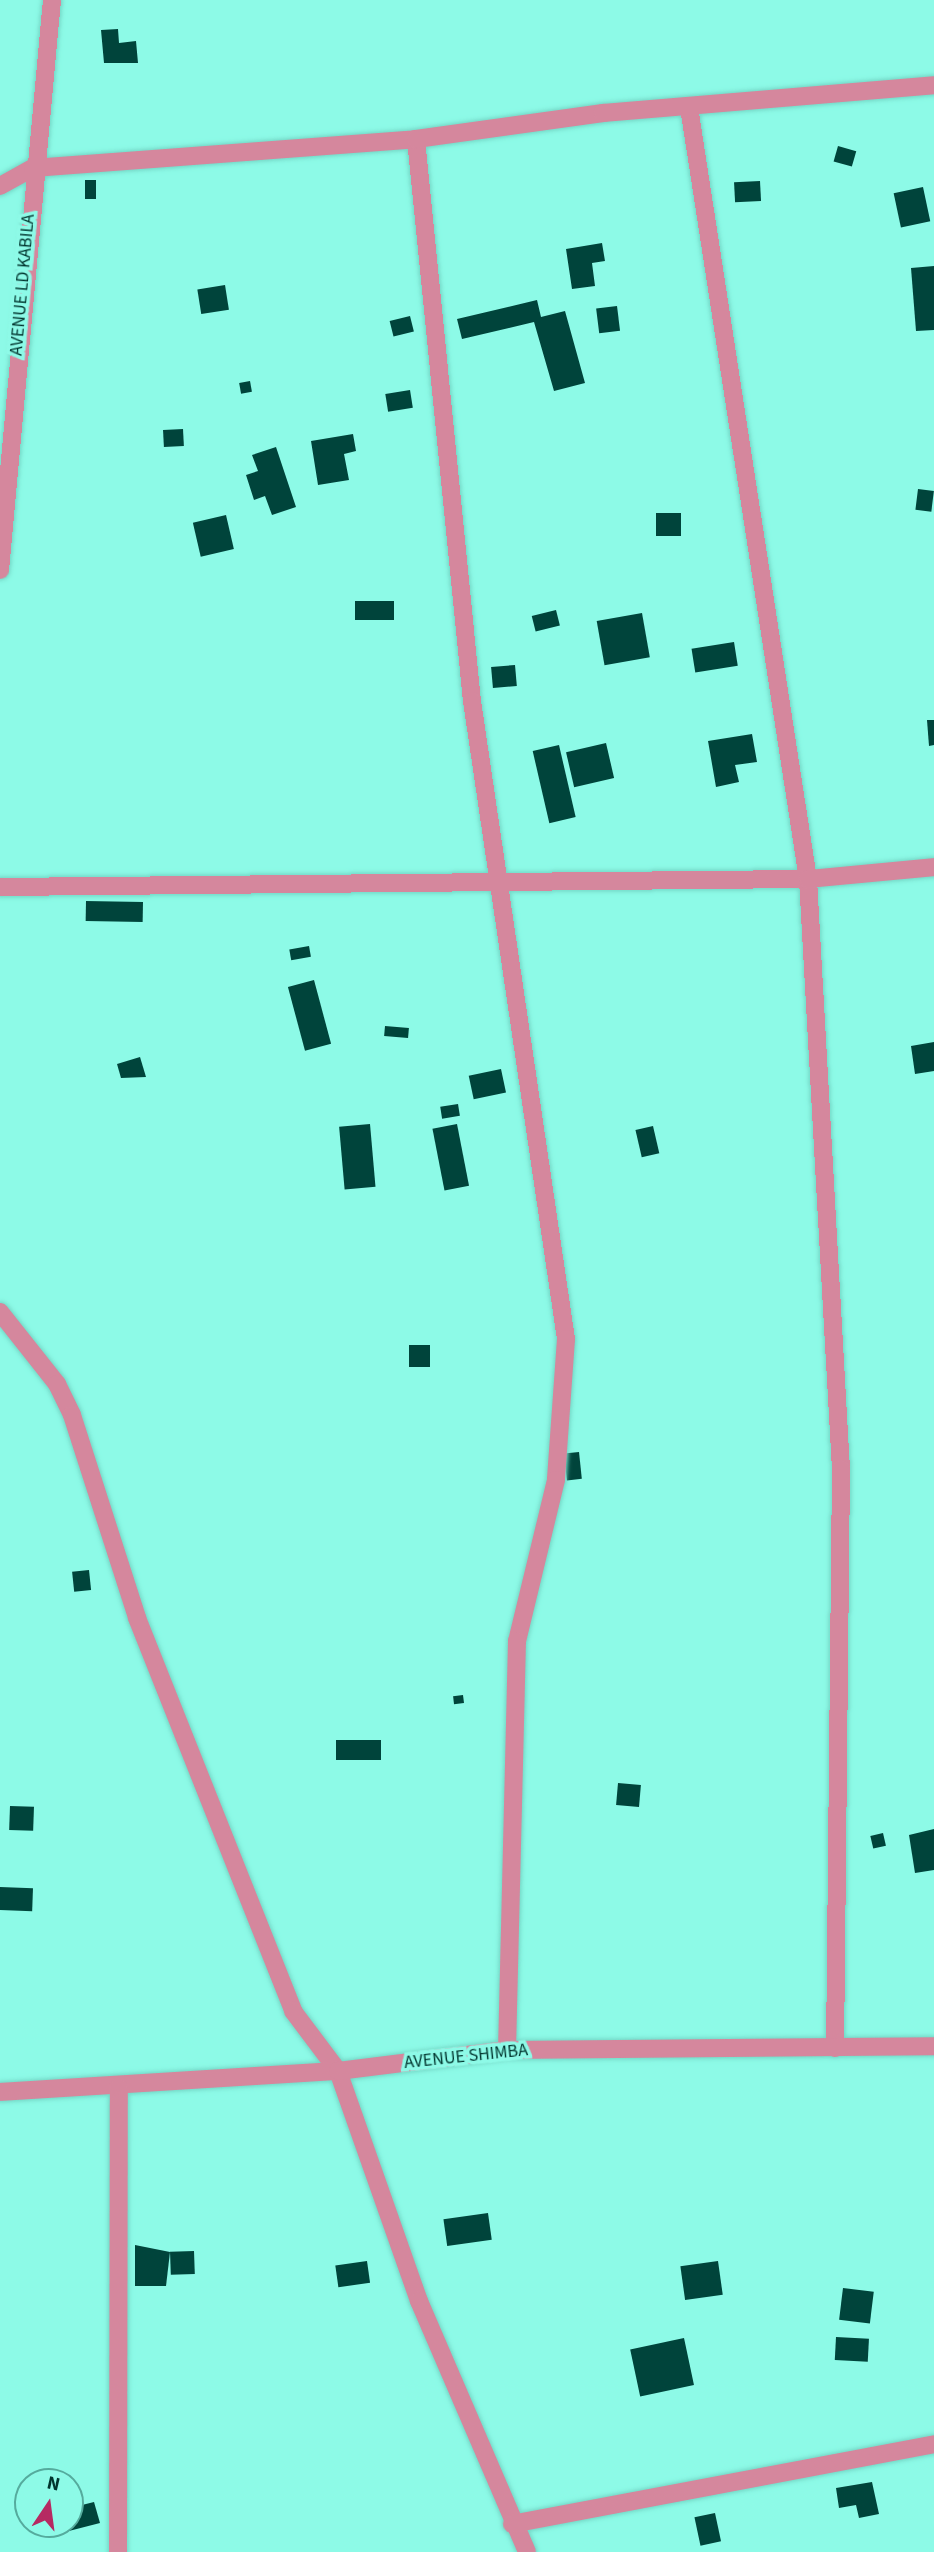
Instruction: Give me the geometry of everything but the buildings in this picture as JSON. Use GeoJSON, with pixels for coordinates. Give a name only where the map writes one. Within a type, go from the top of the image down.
{"type":"FeatureCollection","features":[{"type":"Feature","properties":{"kind":"street","name":"AVENUE LD KABILA"},"geometry":{"type":"LineString","coordinates":[[0,570],[33,168],[52,0]]}},
{"type":"Feature","properties":{"kind":"street"},"geometry":{"type":"LineString","coordinates":[[0,186],[33,168],[416,139],[689,107],[934,85]]}},
{"type":"Feature","properties":{"kind":"street"},"geometry":{"type":"LineString","coordinates":[[689,107],[808,879],[841,1469],[835,2048]]}},
{"type":"Feature","properties":{"kind":"street"},"geometry":{"type":"LineString","coordinates":[[416,139],[471,701],[566,1339],[556,1480],[517,1641],[508,2050]]}},
{"type":"Feature","properties":{"kind":"street"},"geometry":{"type":"LineString","coordinates":[[0,887],[497,885],[808,879],[934,867]]}},
{"type":"Feature","properties":{"kind":"street"},"geometry":{"type":"LineString","coordinates":[[0,1312],[57,1384],[72,1415],[137,1618],[293,2011],[338,2071],[419,2301],[512,2524],[527,2552]]}},
{"type":"Feature","properties":{"kind":"street","name":"AVENUE SHIMBA"},"geometry":{"type":"LineString","coordinates":[[0,2092],[119,2088],[338,2071],[508,2050],[934,2046]]}},
{"type":"Feature","properties":{"kind":"street"},"geometry":{"type":"LineString","coordinates":[[118,2552],[119,2088]]}},
{"type":"Feature","properties":{"kind":"street"},"geometry":{"type":"LineString","coordinates":[[512,2524],[934,2444]]}}]}
